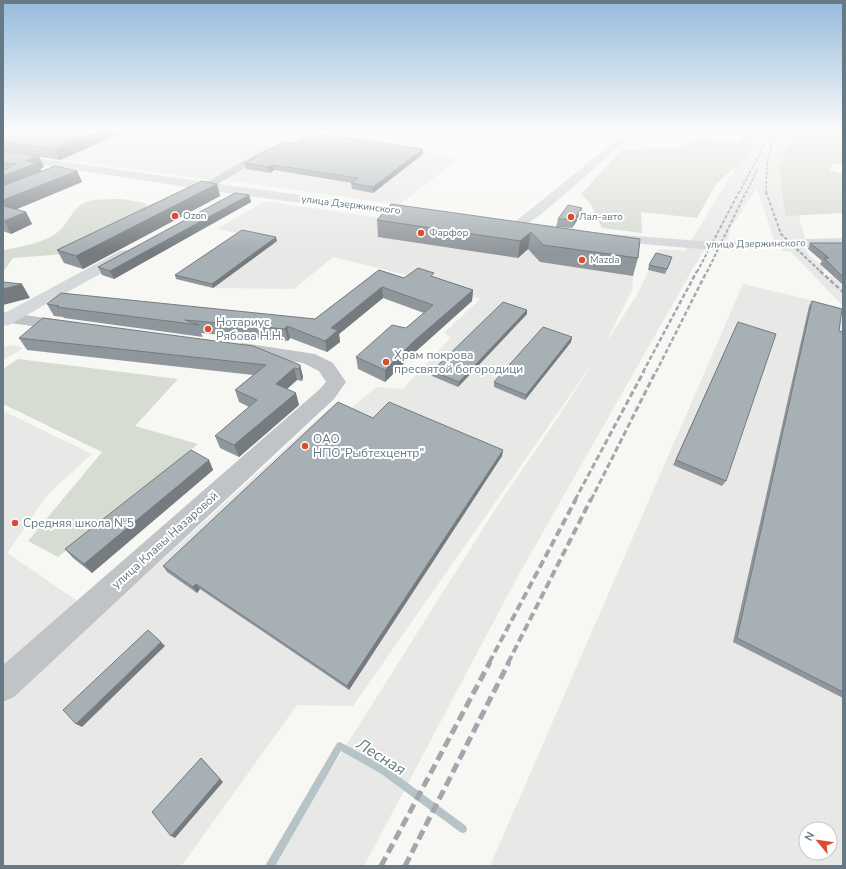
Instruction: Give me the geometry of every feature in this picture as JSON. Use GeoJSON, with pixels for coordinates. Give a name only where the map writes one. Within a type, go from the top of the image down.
{"type":"FeatureCollection","features":[{"type":"Feature","properties":{"kind":"main road"},"geometry":{"type":"LineString","coordinates":[[52,176],[66,171]]}},
{"type":"Feature","properties":{"kind":"main road","name":"улица Дзержинского"},"geometry":{"type":"LineString","coordinates":[[100,171],[430,216]]}},
{"type":"Feature","properties":{"kind":"main road"},"geometry":{"type":"LineString","coordinates":[[517,228],[523,221],[536,213],[588,171]]}},
{"type":"Feature","properties":{"kind":"main road"},"geometry":{"type":"LineString","coordinates":[[220,202],[240,191]]}},
{"type":"Feature","properties":{"kind":"main road"},"geometry":{"type":"LineString","coordinates":[[502,226],[533,230]]}},
{"type":"Feature","properties":{"kind":"main road","name":"улица Дзержинского"},"geometry":{"type":"LineString","coordinates":[[600,237],[712,246],[843,242]]}},
{"type":"Feature","properties":{"kind":"main road"},"geometry":{"type":"LineString","coordinates":[[5,319],[140,246]]}},
{"type":"Feature","properties":{"kind":"street"},"geometry":{"type":"LineString","coordinates":[[207,186],[233,171]]}},
{"type":"Feature","properties":{"kind":"street"},"geometry":{"type":"LineString","coordinates":[[5,319],[87,328]]}},
{"type":"Feature","properties":{"kind":"street","name":"улица Клавы Назаровой"},"geometry":{"type":"LineString","coordinates":[[3,686],[327,394],[336,382],[326,367],[308,358],[229,348]]}},
{"type":"Feature","properties":{"kind":"shaded area"},"geometry":{"type":"Polygon","coordinates":[[[142,171],[226,171],[209,180],[142,171]]]}},
{"type":"Feature","properties":{"kind":"shaded area"},"geometry":{"type":"Polygon","coordinates":[[[240,171],[443,171],[399,205],[224,180],[240,171]]]}},
{"type":"Feature","properties":{"kind":"shaded area"},"geometry":{"type":"Polygon","coordinates":[[[602,171],[731,171],[716,184],[697,218],[641,212],[642,233],[602,228],[590,203],[581,194],[602,171]]]}},
{"type":"Feature","properties":{"kind":"shaded area"},"geometry":{"type":"Polygon","coordinates":[[[734,171],[787,171],[806,242],[801,242],[809,255],[826,269],[820,271],[826,277],[832,276],[843,286],[843,306],[791,252],[783,251],[774,240],[757,188],[730,229],[727,244],[707,244],[518,576],[364,866],[270,866],[496,508],[557,419],[594,361],[353,706],[297,705],[183,864],[174,866],[3,866],[3,704],[333,405],[347,411],[377,387],[403,389],[451,337],[444,333],[480,299],[415,277],[333,257],[294,289],[213,288],[176,279],[242,234],[216,229],[265,201],[635,256],[632,290],[605,344],[638,293],[659,249],[685,251],[734,171]]]}},
{"type":"Feature","properties":{"kind":"shaded area"},"geometry":{"type":"Polygon","coordinates":[[[780,171],[831,171],[843,174],[843,213],[786,216],[780,171]]]}},
{"type":"Feature","properties":{"kind":"shaded area"},"geometry":{"type":"Polygon","coordinates":[[[123,199],[145,203],[148,211],[120,220],[64,254],[13,258],[3,272],[3,250],[35,243],[51,236],[63,227],[79,206],[86,202],[123,199]]]}},
{"type":"Feature","properties":{"kind":"shaded area"},"geometry":{"type":"Polygon","coordinates":[[[743,284],[843,308],[843,866],[490,866],[743,284]]]}},
{"type":"Feature","properties":{"kind":"shaded area"},"geometry":{"type":"Polygon","coordinates":[[[13,345],[23,348],[3,361],[3,347],[13,345]]]}},
{"type":"Feature","properties":{"kind":"shaded area"},"geometry":{"type":"Polygon","coordinates":[[[18,359],[178,379],[135,426],[198,444],[58,557],[28,541],[102,452],[3,404],[3,369],[18,359]]]}},
{"type":"Feature","properties":{"kind":"shaded area","name":"Средняя школа №5"},"geometry":{"type":"Polygon","coordinates":[[[3,411],[92,454],[48,494],[7,553],[82,604],[3,666],[3,411]]]}},
{"type":"Feature","properties":{"kind":"building"},"geometry":{"type":"Polygon","coordinates":[[[3,171],[17,171],[3,176],[3,171]]]}},
{"type":"Feature","properties":{"kind":"building"},"geometry":{"type":"Polygon","coordinates":[[[43,171],[77,171],[3,200],[3,186],[43,171]]]}},
{"type":"Feature","properties":{"kind":"building"},"geometry":{"type":"Polygon","coordinates":[[[309,171],[395,171],[373,187],[351,183],[358,178],[309,171]]]}},
{"type":"Feature","properties":{"kind":"building"},"geometry":{"type":"Polygon","coordinates":[[[202,181],[217,184],[76,256],[57,250],[202,181]]]}},
{"type":"Feature","properties":{"kind":"building"},"geometry":{"type":"Polygon","coordinates":[[[235,193],[249,195],[110,271],[98,267],[235,193]]]}},
{"type":"Feature","properties":{"kind":"building"},"geometry":{"type":"Polygon","coordinates":[[[391,204],[640,239],[638,258],[543,245],[531,232],[520,241],[377,220],[391,204]]]}},
{"type":"Feature","properties":{"kind":"building"},"geometry":{"type":"Polygon","coordinates":[[[568,205],[582,208],[574,219],[558,219],[568,205]]]}},
{"type":"Feature","properties":{"kind":"building"},"geometry":{"type":"Polygon","coordinates":[[[3,206],[26,212],[3,221],[3,206]]]}},
{"type":"Feature","properties":{"kind":"building"},"geometry":{"type":"Polygon","coordinates":[[[242,230],[276,237],[212,284],[175,275],[242,230]]]}},
{"type":"Feature","properties":{"kind":"building"},"geometry":{"type":"Polygon","coordinates":[[[810,243],[843,243],[843,277],[824,258],[829,258],[810,243]]]}},
{"type":"Feature","properties":{"kind":"building"},"geometry":{"type":"Polygon","coordinates":[[[656,253],[672,257],[667,269],[649,265],[656,253]]]}},
{"type":"Feature","properties":{"kind":"building"},"geometry":{"type":"Polygon","coordinates":[[[418,268],[434,273],[431,276],[473,290],[414,341],[385,370],[356,357],[392,325],[406,328],[433,305],[382,287],[331,328],[338,330],[325,341],[287,326],[285,329],[185,320],[199,325],[57,307],[59,306],[47,304],[61,293],[315,319],[379,270],[404,278],[418,268]]]}},
{"type":"Feature","properties":{"kind":"building"},"geometry":{"type":"Polygon","coordinates":[[[3,282],[22,284],[3,289],[3,282]]]}},
{"type":"Feature","properties":{"kind":"building"},"geometry":{"type":"Polygon","coordinates":[[[812,301],[842,309],[839,331],[843,332],[843,692],[737,638],[812,301]]]}},
{"type":"Feature","properties":{"kind":"building"},"geometry":{"type":"Polygon","coordinates":[[[503,302],[527,310],[459,382],[432,371],[503,302]]]}},
{"type":"Feature","properties":{"kind":"building"},"geometry":{"type":"Polygon","coordinates":[[[43,318],[253,346],[300,365],[299,369],[294,368],[276,384],[296,393],[234,445],[215,436],[257,400],[235,390],[266,365],[19,338],[43,318]]]}},
{"type":"Feature","properties":{"kind":"building"},"geometry":{"type":"Polygon","coordinates":[[[738,322],[776,334],[726,481],[676,460],[738,322]]]}},
{"type":"Feature","properties":{"kind":"building"},"geometry":{"type":"Polygon","coordinates":[[[543,327],[572,337],[526,395],[494,382],[543,327]]]}},
{"type":"Feature","properties":{"kind":"building"},"geometry":{"type":"Polygon","coordinates":[[[338,402],[373,418],[389,402],[503,450],[347,686],[196,584],[193,587],[163,566],[338,402]]]}},
{"type":"Feature","properties":{"kind":"building"},"geometry":{"type":"Polygon","coordinates":[[[191,450],[209,460],[84,564],[65,549],[191,450]]]}},
{"type":"Feature","properties":{"kind":"building"},"geometry":{"type":"Polygon","coordinates":[[[148,630],[161,642],[76,724],[63,710],[148,630]]]}},
{"type":"Feature","properties":{"kind":"building"},"geometry":{"type":"Polygon","coordinates":[[[201,758],[220,779],[171,836],[152,812],[201,758]]]}},
{"type":"Feature","properties":{"kind":"waterway","name":"Лесная"},"geometry":{"type":"LineString","coordinates":[[270,866],[340,746],[383,770],[463,829]]}},
{"type":"Feature","properties":{"kind":"railway"},"geometry":{"type":"LineString","coordinates":[[739,193],[751,171]]}},
{"type":"Feature","properties":{"kind":"railway"},"geometry":{"type":"LineString","coordinates":[[746,193],[757,171]]}},
{"type":"Feature","properties":{"kind":"railway"},"geometry":{"type":"LineString","coordinates":[[766,192],[767,171]]}},
{"type":"Feature","properties":{"kind":"railway"},"geometry":{"type":"LineString","coordinates":[[697,272],[739,192]]}},
{"type":"Feature","properties":{"kind":"railway"},"geometry":{"type":"LineString","coordinates":[[707,272],[746,192]]}},
{"type":"Feature","properties":{"kind":"railway"},"geometry":{"type":"LineString","coordinates":[[766,192],[781,234],[821,272]]}},
{"type":"Feature","properties":{"kind":"railway"},"geometry":{"type":"LineString","coordinates":[[643,372],[697,271]]}},
{"type":"Feature","properties":{"kind":"railway"},"geometry":{"type":"LineString","coordinates":[[656,372],[707,271]]}},
{"type":"Feature","properties":{"kind":"railway"},"geometry":{"type":"LineString","coordinates":[[820,271],[843,292]]}},
{"type":"Feature","properties":{"kind":"railway"},"geometry":{"type":"LineString","coordinates":[[575,500],[644,371]]}},
{"type":"Feature","properties":{"kind":"railway"},"geometry":{"type":"LineString","coordinates":[[591,500],[656,371]]}},
{"type":"Feature","properties":{"kind":"railway"},"geometry":{"type":"LineString","coordinates":[[489,663],[576,499]]}},
{"type":"Feature","properties":{"kind":"railway"},"geometry":{"type":"LineString","coordinates":[[508,663],[591,499]]}},
{"type":"Feature","properties":{"kind":"railway"},"geometry":{"type":"LineString","coordinates":[[381,866],[490,662]]}},
{"type":"Feature","properties":{"kind":"railway"},"geometry":{"type":"LineString","coordinates":[[405,866],[509,662]]}},
{"type":"Feature","properties":{"kind":"place","name":"Ozon"},"geometry":{"type":"Point","coordinates":[175,216]}},
{"type":"Feature","properties":{"kind":"place","name":"Лал-авто"},"geometry":{"type":"Point","coordinates":[571,217]}},
{"type":"Feature","properties":{"kind":"place","name":"Фарфор"},"geometry":{"type":"Point","coordinates":[421,233]}},
{"type":"Feature","properties":{"kind":"place","name":"Mazda"},"geometry":{"type":"Point","coordinates":[582,260]}},
{"type":"Feature","properties":{"kind":"place","name":"Нотариус Рябова Н.Н."},"geometry":{"type":"Point","coordinates":[208,329]}},
{"type":"Feature","properties":{"kind":"place","name":"Храм покрова пресвятой богородици"},"geometry":{"type":"Point","coordinates":[386,362]}},
{"type":"Feature","properties":{"kind":"place","name":"ОАО НПО\"Рыбтехцентр\""},"geometry":{"type":"Point","coordinates":[305,446]}},
{"type":"Feature","properties":{"kind":"place","name":"Средняя школа №5"},"geometry":{"type":"Point","coordinates":[15,523]}}]}
